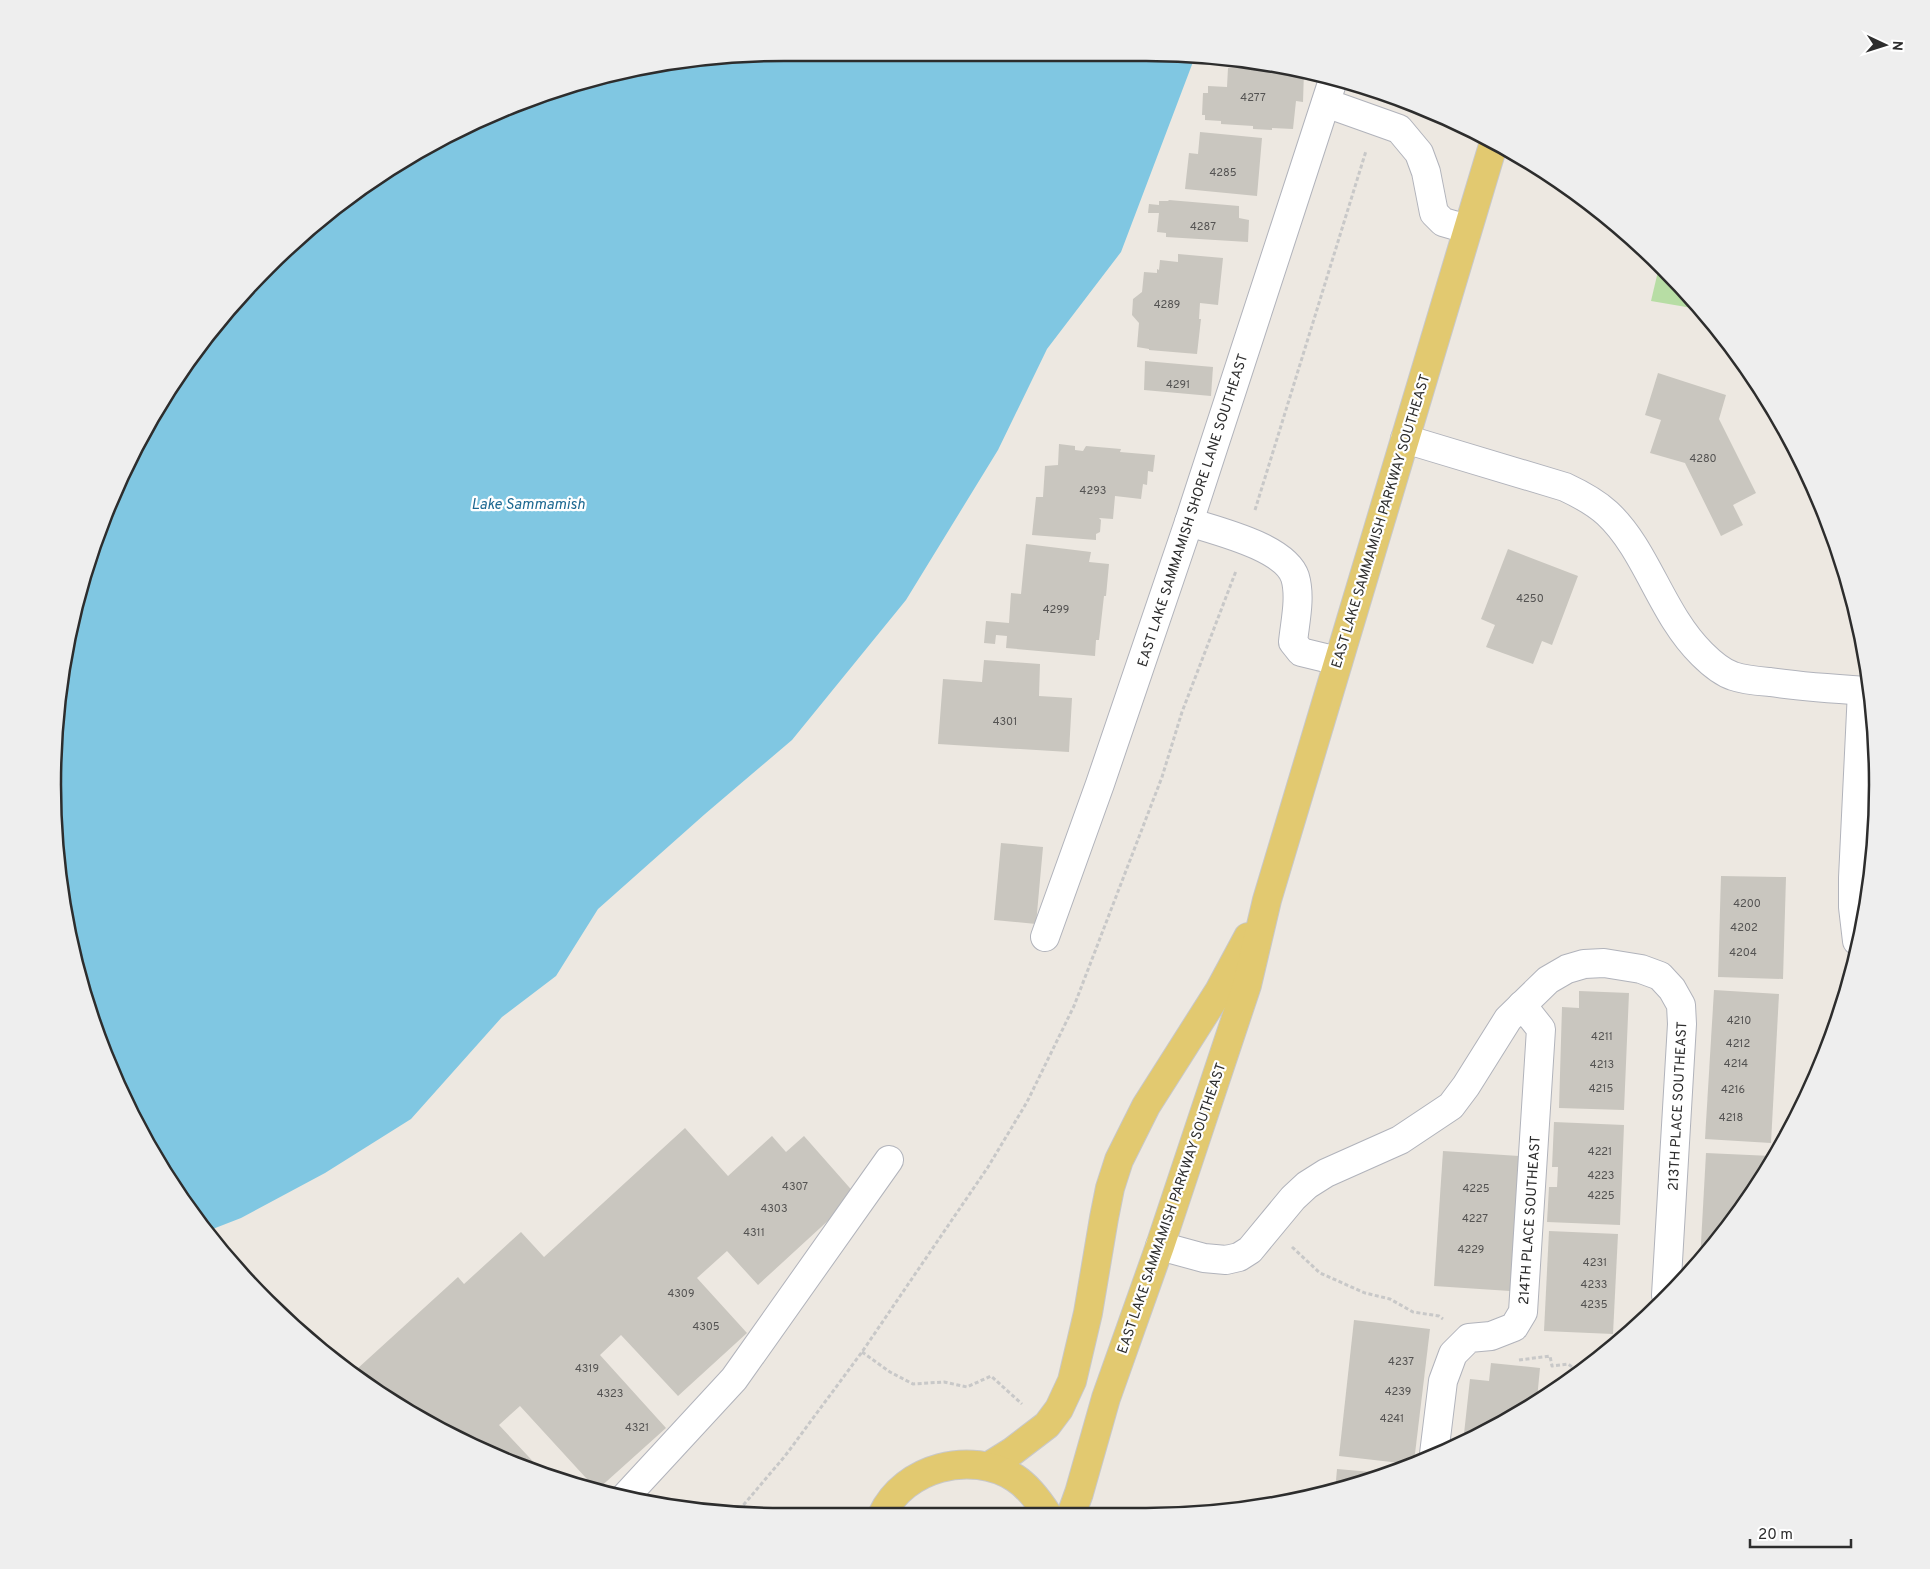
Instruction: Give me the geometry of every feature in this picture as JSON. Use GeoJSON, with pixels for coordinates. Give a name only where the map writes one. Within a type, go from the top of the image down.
{"type":"FeatureCollection","features":[{"type":"Feature","properties":{"kind":"main road","name":"EAST LAKE SAMMAMISH PARKWAY SOUTHEAST"},"geometry":{"type":"LineString","coordinates":[[1074,1508],[1106,1398],[1160,1246],[1247,985],[1267,900],[1492,150]]}},
{"type":"Feature","properties":{"kind":"main road","name":"EAST LAKE SAMMAMISH PARKWAY SOUTHEAST"},"geometry":{"type":"LineString","coordinates":[[989,1466],[1013,1451],[1047,1425],[1058,1409],[1072,1381],[1088,1313],[1110,1188],[1120,1160],[1146,1106],[1219,991],[1267,900]]}},
{"type":"Feature","properties":{"kind":"main road"},"geometry":{"type":"LineString","coordinates":[[887,1508],[902,1488],[928,1471],[958,1464],[989,1466],[1015,1478],[1036,1496],[1044,1508]]}},
{"type":"Feature","properties":{"kind":"street"},"geometry":{"type":"LineString","coordinates":[[1330,92],[1376,120],[1399,129],[1419,153],[1426,172],[1434,213],[1443,222],[1467,229]]}},
{"type":"Feature","properties":{"kind":"street","name":"EAST LAKE SAMMAMISH SHORE LANE SOUTHEAST"},"geometry":{"type":"LineString","coordinates":[[1045,937],[1100,784],[1189,522],[1330,92]]}},
{"type":"Feature","properties":{"kind":"street"},"geometry":{"type":"LineString","coordinates":[[1405,439],[1565,487],[1592,502],[1607,513],[1624,533],[1678,626],[1691,644],[1711,663],[1732,676],[1785,684],[1863,691]]}},
{"type":"Feature","properties":{"kind":"street"},"geometry":{"type":"LineString","coordinates":[[1189,522],[1268,550],[1283,561],[1294,575],[1297,592],[1293,642],[1301,652],[1338,661]]}},
{"type":"Feature","properties":{"kind":"street"},"geometry":{"type":"LineString","coordinates":[[1855,925],[1853,878],[1864,704]]}},
{"type":"Feature","properties":{"kind":"street","name":"213TH PLACE SOUTHEAST"},"geometry":{"type":"LineString","coordinates":[[1160,1246],[1204,1258],[1226,1260],[1240,1256],[1250,1250],[1269,1225],[1307,1185],[1326,1173],[1400,1140],[1451,1106],[1466,1086],[1500,1031],[1522,1005],[1548,980],[1567,969],[1584,964],[1604,963],[1641,969],[1660,976],[1672,989],[1681,1004],[1682,1024],[1667,1286]]}},
{"type":"Feature","properties":{"kind":"street","name":"214TH PLACE SOUTHEAST"},"geometry":{"type":"LineString","coordinates":[[1469,1338],[1491,1336],[1514,1327],[1523,1312],[1541,1029],[1522,1005]]}},
{"type":"Feature","properties":{"kind":"street"},"geometry":{"type":"LineString","coordinates":[[630,1491],[734,1379],[889,1160]]}},
{"type":"Feature","properties":{"kind":"street"},"geometry":{"type":"LineString","coordinates":[[1435,1447],[1444,1382],[1453,1354],[1469,1338]]}},
{"type":"Feature","properties":{"kind":"path"},"geometry":{"type":"LineString","coordinates":[[742,1506],[785,1456],[862,1352],[993,1159],[1027,1102],[1074,1006],[1162,777],[1182,712],[1246,541],[1376,120]]}},
{"type":"Feature","properties":{"kind":"path"},"geometry":{"type":"LineString","coordinates":[[1269,1225],[1320,1273],[1365,1293],[1390,1299],[1413,1312],[1439,1316],[1469,1338]]}},
{"type":"Feature","properties":{"kind":"path"},"geometry":{"type":"LineString","coordinates":[[862,1352],[890,1372],[913,1384],[944,1382],[967,1387],[991,1376],[1027,1409]]}},
{"type":"Feature","properties":{"kind":"path"},"geometry":{"type":"LineString","coordinates":[[1516,1359],[1523,1361],[1550,1356],[1552,1366],[1568,1364],[1573,1367]]}},
{"type":"Feature","properties":{"kind":"green space"},"geometry":{"type":"Polygon","coordinates":[[[1657,274],[1688,307],[1651,301],[1657,274]]]}},
{"type":"Feature","properties":{"kind":"water","name":"Lake Sammamish"},"geometry":{"type":"Polygon","coordinates":[[[784,61],[1146,61],[1193,63],[1121,252],[1047,349],[998,450],[906,600],[792,740],[598,909],[556,976],[502,1017],[411,1119],[325,1173],[241,1218],[214,1229],[211,1225],[183,1186],[158,1146],[116,1061],[86,972],[75,926],[67,879],[61,784],[67,690],[75,643],[86,597],[100,552],[116,508],[158,423],[183,383],[211,344],[273,273],[344,211],[383,183],[423,158],[508,116],[597,86],[643,75],[690,67],[784,61]]]}},
{"type":"Feature","properties":{"kind":"building"},"geometry":{"type":"Polygon","coordinates":[[[1228,68],[1304,79],[1303,102],[1296,101],[1293,129],[1253,129],[1253,126],[1221,124],[1221,121],[1205,120],[1205,115],[1202,115],[1203,93],[1208,93],[1208,86],[1227,87],[1228,68]]]}},
{"type":"Feature","properties":{"kind":"building"},"geometry":{"type":"Polygon","coordinates":[[[1200,132],[1262,138],[1257,196],[1185,189],[1189,153],[1198,154],[1200,132]]]}},
{"type":"Feature","properties":{"kind":"building"},"geometry":{"type":"Polygon","coordinates":[[[1169,200],[1239,206],[1239,218],[1249,220],[1248,242],[1166,237],[1166,233],[1157,232],[1159,213],[1148,213],[1149,204],[1159,205],[1159,201],[1169,200]]]}},
{"type":"Feature","properties":{"kind":"building"},"geometry":{"type":"Polygon","coordinates":[[[1178,254],[1223,258],[1218,305],[1200,303],[1199,319],[1201,319],[1197,354],[1149,350],[1137,347],[1139,323],[1132,315],[1133,299],[1142,292],[1144,272],[1157,273],[1160,260],[1178,262],[1178,254]]]}},
{"type":"Feature","properties":{"kind":"building"},"geometry":{"type":"Polygon","coordinates":[[[1145,361],[1213,367],[1211,396],[1144,390],[1145,361]]]}},
{"type":"Feature","properties":{"kind":"building"},"geometry":{"type":"Polygon","coordinates":[[[1658,373],[1726,395],[1719,419],[1756,493],[1733,505],[1743,525],[1721,536],[1685,463],[1650,453],[1661,420],[1645,415],[1658,373]]]}},
{"type":"Feature","properties":{"kind":"building"},"geometry":{"type":"Polygon","coordinates":[[[1059,444],[1075,446],[1075,450],[1083,451],[1086,446],[1121,449],[1120,452],[1155,455],[1153,472],[1148,471],[1147,485],[1143,484],[1141,499],[1115,496],[1113,519],[1099,518],[1101,520],[1100,532],[1096,534],[1096,540],[1032,535],[1036,497],[1043,497],[1045,466],[1058,465],[1059,444]]]}},
{"type":"Feature","properties":{"kind":"building"},"geometry":{"type":"Polygon","coordinates":[[[1026,544],[1091,552],[1089,562],[1109,564],[1106,596],[1104,596],[1099,640],[1096,640],[1095,656],[1006,648],[1007,636],[996,635],[995,644],[984,643],[986,621],[1009,623],[1011,593],[1021,594],[1026,544]]]}},
{"type":"Feature","properties":{"kind":"building"},"geometry":{"type":"Polygon","coordinates":[[[1508,549],[1578,576],[1552,645],[1542,641],[1533,664],[1486,647],[1495,625],[1481,619],[1508,549]]]}},
{"type":"Feature","properties":{"kind":"building"},"geometry":{"type":"Polygon","coordinates":[[[984,660],[1040,664],[1039,696],[1072,698],[1069,752],[938,744],[943,679],[982,682],[984,660]]]}},
{"type":"Feature","properties":{"kind":"building"},"geometry":{"type":"Polygon","coordinates":[[[1001,843],[1043,847],[1036,924],[994,920],[1001,843]]]}},
{"type":"Feature","properties":{"kind":"building"},"geometry":{"type":"Polygon","coordinates":[[[1721,876],[1786,877],[1783,979],[1718,977],[1721,876]]]}},
{"type":"Feature","properties":{"kind":"building"},"geometry":{"type":"Polygon","coordinates":[[[1714,990],[1779,994],[1771,1143],[1705,1139],[1714,990]]]}},
{"type":"Feature","properties":{"kind":"building"},"geometry":{"type":"Polygon","coordinates":[[[1579,991],[1629,993],[1624,1110],[1559,1108],[1562,1007],[1579,1008],[1579,991]]]}},
{"type":"Feature","properties":{"kind":"building"},"geometry":{"type":"Polygon","coordinates":[[[1554,1122],[1624,1125],[1620,1225],[1547,1222],[1549,1187],[1557,1187],[1558,1167],[1552,1167],[1554,1122]]]}},
{"type":"Feature","properties":{"kind":"building"},"geometry":{"type":"Polygon","coordinates":[[[685,1128],[728,1176],[772,1136],[786,1152],[804,1136],[856,1195],[758,1285],[727,1251],[697,1278],[747,1333],[678,1396],[621,1335],[600,1355],[666,1428],[603,1484],[588,1480],[520,1406],[499,1425],[534,1462],[508,1453],[423,1411],[358,1368],[458,1277],[464,1284],[521,1232],[544,1257],[685,1128]]]}},
{"type":"Feature","properties":{"kind":"building"},"geometry":{"type":"Polygon","coordinates":[[[1443,1151],[1519,1156],[1510,1291],[1434,1286],[1443,1151]]]}},
{"type":"Feature","properties":{"kind":"building"},"geometry":{"type":"Polygon","coordinates":[[[1706,1153],[1766,1156],[1747,1186],[1701,1247],[1706,1153]]]}},
{"type":"Feature","properties":{"kind":"building"},"geometry":{"type":"Polygon","coordinates":[[[1549,1231],[1618,1234],[1613,1334],[1544,1331],[1549,1231]]]}},
{"type":"Feature","properties":{"kind":"building"},"geometry":{"type":"Polygon","coordinates":[[[1354,1320],[1430,1329],[1415,1456],[1396,1462],[1339,1456],[1354,1320]]]}},
{"type":"Feature","properties":{"kind":"building"},"geometry":{"type":"Polygon","coordinates":[[[1491,1363],[1540,1368],[1538,1392],[1507,1411],[1464,1433],[1470,1379],[1489,1381],[1491,1363]]]}},
{"type":"Feature","properties":{"kind":"building"},"geometry":{"type":"Polygon","coordinates":[[[1337,1469],[1369,1472],[1336,1482],[1337,1469]]]}}]}
